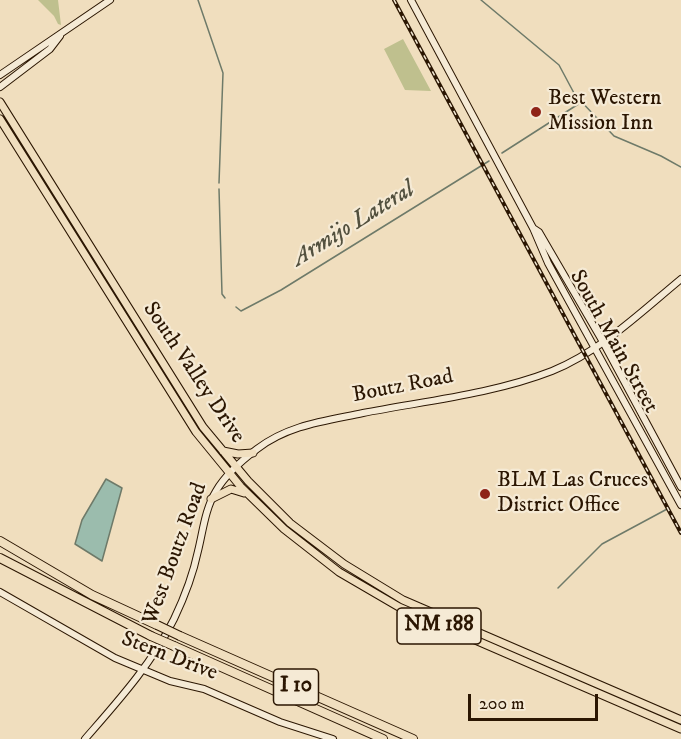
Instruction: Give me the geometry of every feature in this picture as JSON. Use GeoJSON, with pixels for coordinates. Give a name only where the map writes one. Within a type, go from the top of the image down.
{"type":"FeatureCollection","features":[{"type":"Feature","properties":{"kind":"highway","name":"I 10"},"geometry":{"type":"LineString","coordinates":[[0,541],[92,595],[413,739]]}},
{"type":"Feature","properties":{"kind":"highway","name":"I 10"},"geometry":{"type":"LineString","coordinates":[[0,558],[151,636],[383,739]]}},
{"type":"Feature","properties":{"kind":"main road"},"geometry":{"type":"LineString","coordinates":[[0,87],[50,49],[61,36],[110,0]]}},
{"type":"Feature","properties":{"kind":"main road","name":"South Main Street"},"geometry":{"type":"LineString","coordinates":[[411,0],[533,228],[548,263],[597,347],[681,505]]}},
{"type":"Feature","properties":{"kind":"main road"},"geometry":{"type":"LineString","coordinates":[[0,75],[43,43],[61,36]]}},
{"type":"Feature","properties":{"kind":"main road","name":"South Valley Drive"},"geometry":{"type":"LineString","coordinates":[[0,102],[163,366],[219,449],[265,500],[306,536],[344,564],[392,594],[433,614],[681,720]]}},
{"type":"Feature","properties":{"kind":"main road","name":"South Valley Drive"},"geometry":{"type":"LineString","coordinates":[[0,119],[182,413],[228,473],[284,529],[320,558],[388,601],[681,729]]}},
{"type":"Feature","properties":{"kind":"main road","name":"South Main Street"},"geometry":{"type":"LineString","coordinates":[[533,228],[539,232],[603,342],[681,487]]}},
{"type":"Feature","properties":{"kind":"main road","name":"Boutz Road"},"geometry":{"type":"LineString","coordinates":[[235,467],[272,438],[291,429],[516,382],[552,371],[597,347],[681,279]]}},
{"type":"Feature","properties":{"kind":"main road"},"geometry":{"type":"LineString","coordinates":[[219,449],[228,453],[253,453]]}},
{"type":"Feature","properties":{"kind":"main road","name":"West Boutz Road"},"geometry":{"type":"LineString","coordinates":[[85,739],[145,669],[165,637],[185,593],[211,499],[228,473],[235,467]]}},
{"type":"Feature","properties":{"kind":"main road"},"geometry":{"type":"LineString","coordinates":[[211,499],[231,489],[247,494]]}},
{"type":"Feature","properties":{"kind":"main road","name":"Stern Drive"},"geometry":{"type":"LineString","coordinates":[[0,592],[115,658],[170,681],[204,689],[280,722],[333,739]]}},
{"type":"Feature","properties":{"kind":"green space"},"geometry":{"type":"Polygon","coordinates":[[[38,0],[58,0],[61,25],[58,24],[54,16],[38,0]]]}},
{"type":"Feature","properties":{"kind":"green space"},"geometry":{"type":"Polygon","coordinates":[[[403,39],[431,91],[405,90],[384,49],[403,39]]]}},
{"type":"Feature","properties":{"kind":"shaded area"},"geometry":{"type":"Polygon","coordinates":[[[106,479],[122,488],[102,561],[75,544],[82,520],[106,479]]]}},
{"type":"Feature","properties":{"kind":"waterway","name":"Armijo Lateral"},"geometry":{"type":"LineString","coordinates":[[198,0],[223,73],[219,183]]}},
{"type":"Feature","properties":{"kind":"waterway"},"geometry":{"type":"LineString","coordinates":[[481,0],[559,65],[575,95],[614,136],[681,167]]}},
{"type":"Feature","properties":{"kind":"waterway","name":"Armijo Lateral"},"geometry":{"type":"LineString","coordinates":[[502,153],[580,103]]}},
{"type":"Feature","properties":{"kind":"waterway","name":"Armijo Lateral"},"geometry":{"type":"LineString","coordinates":[[236,307],[241,311],[281,290],[489,161]]}},
{"type":"Feature","properties":{"kind":"waterway","name":"Armijo Lateral"},"geometry":{"type":"LineString","coordinates":[[219,189],[222,294],[225,298]]}},
{"type":"Feature","properties":{"kind":"waterway"},"geometry":{"type":"LineString","coordinates":[[558,588],[602,544],[669,508]]}},
{"type":"Feature","properties":{"kind":"railway"},"geometry":{"type":"LineString","coordinates":[[394,0],[681,533]]}},
{"type":"Feature","properties":{"kind":"place","name":"Best Western Mission Inn"},"geometry":{"type":"Point","coordinates":[536,112]}},
{"type":"Feature","properties":{"kind":"place","name":"BLM Las Cruces District Office"},"geometry":{"type":"Point","coordinates":[485,494]}}]}
